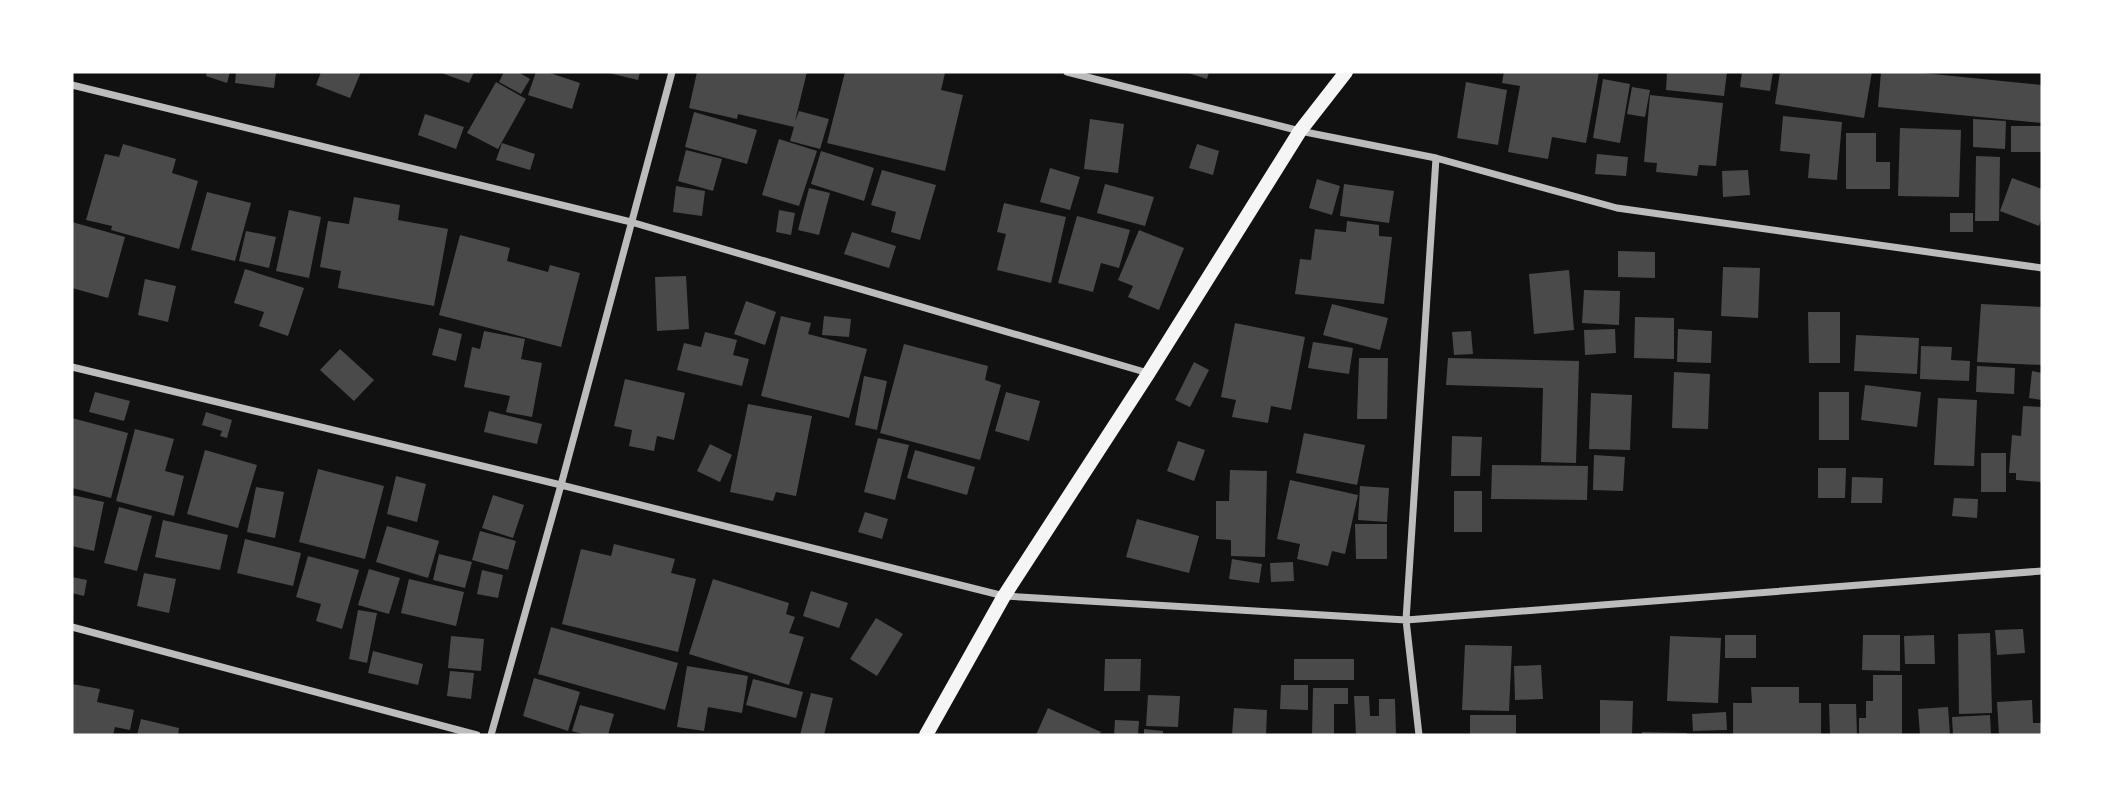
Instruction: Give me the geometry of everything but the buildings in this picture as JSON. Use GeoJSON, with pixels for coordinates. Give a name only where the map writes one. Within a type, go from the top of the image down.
{"type":"FeatureCollection","features":[{"type":"Feature","properties":{"kind":"main road"},"geometry":{"type":"LineString","coordinates":[[926,735],[1004,596],[1148,374],[1300,131],[1346,72]]}},
{"type":"Feature","properties":{"kind":"street"},"geometry":{"type":"LineString","coordinates":[[491,735],[562,485],[672,72]]}},
{"type":"Feature","properties":{"kind":"street"},"geometry":{"type":"LineString","coordinates":[[1067,72],[1300,131],[1436,158],[1617,208],[2042,268]]}},
{"type":"Feature","properties":{"kind":"street"},"geometry":{"type":"LineString","coordinates":[[72,85],[631,222],[1148,374]]}},
{"type":"Feature","properties":{"kind":"street"},"geometry":{"type":"LineString","coordinates":[[1419,735],[1406,620],[1436,158]]}},
{"type":"Feature","properties":{"kind":"street"},"geometry":{"type":"LineString","coordinates":[[72,367],[562,485],[1004,596],[1406,620],[2042,571]]}},
{"type":"Feature","properties":{"kind":"street"},"geometry":{"type":"LineString","coordinates":[[72,627],[477,735]]}}]}
